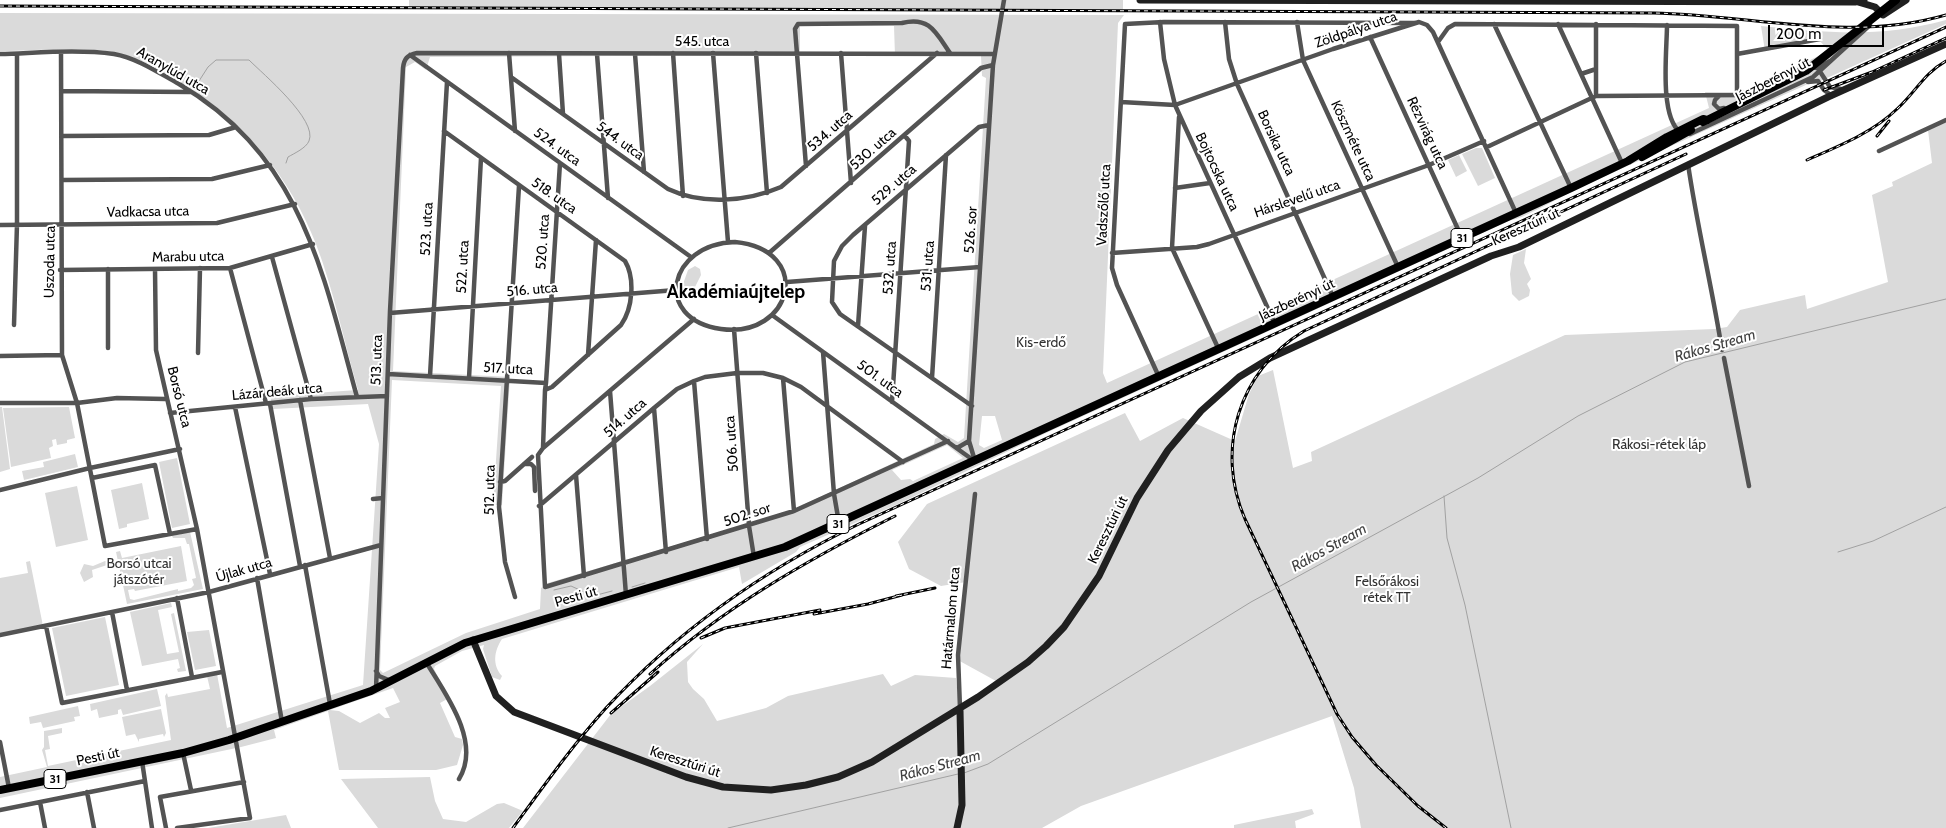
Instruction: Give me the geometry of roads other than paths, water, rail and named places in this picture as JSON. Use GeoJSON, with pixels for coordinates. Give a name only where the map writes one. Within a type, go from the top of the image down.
{"type":"FeatureCollection","features":[{"type":"Feature","properties":{"kind":"main road"},"geometry":{"type":"LineString","coordinates":[[1140,0],[1855,2],[1875,4],[1883,15],[1906,0]]}},
{"type":"Feature","properties":{"kind":"main road"},"geometry":{"type":"LineString","coordinates":[[1855,2],[1864,0]]}},
{"type":"Feature","properties":{"kind":"main road","name":"Jászberényi út"},"geometry":{"type":"LineString","coordinates":[[975,461],[1571,188],[1781,85],[1816,64],[1896,0]]}},
{"type":"Feature","properties":{"kind":"main road","name":"Keresztúri út"},"geometry":{"type":"LineString","coordinates":[[1783,119],[1946,44]]}},
{"type":"Feature","properties":{"kind":"main road","name":"Keresztúri út"},"geometry":{"type":"LineString","coordinates":[[473,640],[491,687],[504,705],[526,718],[704,783],[723,787],[771,790],[824,781],[856,769],[960,710],[1028,662],[1064,627],[1100,576],[1130,511],[1155,467],[1177,437],[1201,411],[1240,377],[1261,362],[1483,260],[1518,247],[1688,164],[1834,96]]}},
{"type":"Feature","properties":{"kind":"main road","name":"Jászberényi út"},"geometry":{"type":"LineString","coordinates":[[1625,162],[1670,143],[1684,133]]}},
{"type":"Feature","properties":{"kind":"main road","name":"Pesti út"},"geometry":{"type":"LineString","coordinates":[[0,790],[183,753],[236,738],[376,689],[426,662],[473,640],[626,596],[790,545],[975,461]]}},
{"type":"Feature","properties":{"kind":"main road","name":"Határmalom utca"},"geometry":{"type":"LineString","coordinates":[[957,828],[962,805],[960,710]]}},
{"type":"Feature","properties":{"kind":"main road"},"geometry":{"type":"LineString","coordinates":[[948,717],[954,715],[960,719]]}},
{"type":"Feature","properties":{"kind":"street","name":"526. sor"},"geometry":{"type":"LineString","coordinates":[[975,461],[969,441],[993,65],[1004,0]]}},
{"type":"Feature","properties":{"kind":"street","name":"Jászberényi út"},"geometry":{"type":"LineString","coordinates":[[1830,61],[1883,15]]}},
{"type":"Feature","properties":{"kind":"street"},"geometry":{"type":"LineString","coordinates":[[806,166],[795,29],[800,23],[902,23],[918,20],[933,29],[950,53]]}},
{"type":"Feature","properties":{"kind":"street"},"geometry":{"type":"LineString","coordinates":[[1160,22],[1415,23]]}},
{"type":"Feature","properties":{"kind":"street","name":"Vadszőlő utca"},"geometry":{"type":"LineString","coordinates":[[1159,377],[1116,286],[1112,268],[1112,253],[1125,24],[1160,22]]}},
{"type":"Feature","properties":{"kind":"street","name":"Bojtocska utca"},"geometry":{"type":"LineString","coordinates":[[1160,22],[1164,59],[1174,106],[1275,324]]}},
{"type":"Feature","properties":{"kind":"street","name":"Borsika utca"},"geometry":{"type":"LineString","coordinates":[[1225,22],[1229,59],[1237,84],[1333,297]]}},
{"type":"Feature","properties":{"kind":"street","name":"Köszméte utca"},"geometry":{"type":"LineString","coordinates":[[1297,22],[1303,60],[1398,267]]}},
{"type":"Feature","properties":{"kind":"street","name":"Zöldpálya utca"},"geometry":{"type":"LineString","coordinates":[[1121,102],[1174,106],[1370,37],[1419,22],[1429,27],[1438,42],[1516,213]]}},
{"type":"Feature","properties":{"kind":"street"},"geometry":{"type":"LineString","coordinates":[[1438,42],[1448,28],[1455,24],[1667,24],[1737,26],[1737,96],[1594,97],[1487,147]]}},
{"type":"Feature","properties":{"kind":"street"},"geometry":{"type":"LineString","coordinates":[[1494,24],[1571,188]]}},
{"type":"Feature","properties":{"kind":"street"},"geometry":{"type":"LineString","coordinates":[[1558,24],[1625,162]]}},
{"type":"Feature","properties":{"kind":"street"},"geometry":{"type":"LineString","coordinates":[[1594,97],[1596,24]]}},
{"type":"Feature","properties":{"kind":"street"},"geometry":{"type":"LineString","coordinates":[[1667,24],[1666,96],[1670,116],[1684,133]]}},
{"type":"Feature","properties":{"kind":"street","name":"Rézvirág utca"},"geometry":{"type":"LineString","coordinates":[[1370,37],[1462,238]]}},
{"type":"Feature","properties":{"kind":"street"},"geometry":{"type":"LineString","coordinates":[[1737,54],[1820,39]]}},
{"type":"Feature","properties":{"kind":"street","name":"545. utca"},"geometry":{"type":"LineString","coordinates":[[410,55],[797,52],[995,54]]}},
{"type":"Feature","properties":{"kind":"street","name":"Uszoda utca"},"geometry":{"type":"LineString","coordinates":[[61,53],[62,225],[60,270],[62,356],[77,403],[90,468]]}},
{"type":"Feature","properties":{"kind":"street"},"geometry":{"type":"LineString","coordinates":[[509,53],[515,131]]}},
{"type":"Feature","properties":{"kind":"street"},"geometry":{"type":"LineString","coordinates":[[673,53],[683,196]]}},
{"type":"Feature","properties":{"kind":"street"},"geometry":{"type":"LineString","coordinates":[[713,53],[728,242]]}},
{"type":"Feature","properties":{"kind":"street"},"geometry":{"type":"LineString","coordinates":[[756,53],[767,193]]}},
{"type":"Feature","properties":{"kind":"street"},"geometry":{"type":"LineString","coordinates":[[841,53],[851,182]]}},
{"type":"Feature","properties":{"kind":"street","name":"534. utca"},"geometry":{"type":"LineString","coordinates":[[725,199],[767,193],[780,187],[938,53]]}},
{"type":"Feature","properties":{"kind":"street","name":"Aranylúd utca"},"geometry":{"type":"LineString","coordinates":[[0,54],[114,54],[129,58],[191,92],[236,128],[270,165],[295,204],[313,244],[357,397]]}},
{"type":"Feature","properties":{"kind":"street"},"geometry":{"type":"LineString","coordinates":[[14,325],[17,224],[17,54]]}},
{"type":"Feature","properties":{"kind":"street"},"geometry":{"type":"LineString","coordinates":[[559,54],[563,114]]}},
{"type":"Feature","properties":{"kind":"street"},"geometry":{"type":"LineString","coordinates":[[597,54],[608,198]]}},
{"type":"Feature","properties":{"kind":"street"},"geometry":{"type":"LineString","coordinates":[[635,54],[644,172]]}},
{"type":"Feature","properties":{"kind":"street","name":"524. utca"},"geometry":{"type":"LineString","coordinates":[[410,55],[691,257]]}},
{"type":"Feature","properties":{"kind":"street","name":"513. utca"},"geometry":{"type":"LineString","coordinates":[[376,689],[390,313],[402,68],[404,61],[410,55]]}},
{"type":"Feature","properties":{"kind":"street"},"geometry":{"type":"LineString","coordinates":[[1830,61],[1818,70],[1834,96]]}},
{"type":"Feature","properties":{"kind":"street"},"geometry":{"type":"LineString","coordinates":[[1823,77],[1830,61]]}},
{"type":"Feature","properties":{"kind":"street","name":"530. utca"},"geometry":{"type":"LineString","coordinates":[[769,253],[982,68],[993,65]]}},
{"type":"Feature","properties":{"kind":"street","name":"Jászberényi út"},"geometry":{"type":"LineString","coordinates":[[1684,133],[1816,78],[1818,70],[1810,66],[1750,93],[1737,96]]}},
{"type":"Feature","properties":{"kind":"street"},"geometry":{"type":"LineString","coordinates":[[1581,74],[1596,69]]}},
{"type":"Feature","properties":{"kind":"street"},"geometry":{"type":"LineString","coordinates":[[1799,70],[1810,70],[1824,90],[1834,96]]}},
{"type":"Feature","properties":{"kind":"street","name":"544. utca"},"geometry":{"type":"LineString","coordinates":[[511,77],[644,172],[683,196],[703,200],[725,199]]}},
{"type":"Feature","properties":{"kind":"street","name":"523. utca"},"geometry":{"type":"LineString","coordinates":[[430,376],[448,82]]}},
{"type":"Feature","properties":{"kind":"street"},"geometry":{"type":"LineString","coordinates":[[1830,87],[1840,90],[1860,83]]}},
{"type":"Feature","properties":{"kind":"street"},"geometry":{"type":"LineString","coordinates":[[1816,103],[1822,98],[1824,90]]}},
{"type":"Feature","properties":{"kind":"street"},"geometry":{"type":"LineString","coordinates":[[62,91],[191,92]]}},
{"type":"Feature","properties":{"kind":"street"},"geometry":{"type":"LineString","coordinates":[[1708,96],[1714,103]]}},
{"type":"Feature","properties":{"kind":"street","name":"Jászberényi út"},"geometry":{"type":"LineString","coordinates":[[1719,96],[1714,103],[1720,110],[1740,104]]}},
{"type":"Feature","properties":{"kind":"street"},"geometry":{"type":"LineString","coordinates":[[1179,116],[1172,248],[1219,350]]}},
{"type":"Feature","properties":{"kind":"street"},"geometry":{"type":"LineString","coordinates":[[1880,151],[1946,120]]}},
{"type":"Feature","properties":{"kind":"street","name":"529. utca"},"geometry":{"type":"LineString","coordinates":[[972,406],[840,314],[832,302],[834,260],[842,246],[946,155],[979,127],[990,125]]}},
{"type":"Feature","properties":{"kind":"street"},"geometry":{"type":"LineString","coordinates":[[62,136],[209,135],[236,128]]}},
{"type":"Feature","properties":{"kind":"street","name":"518. utca"},"geometry":{"type":"LineString","coordinates":[[444,130],[625,261],[631,276],[631,293]]}},
{"type":"Feature","properties":{"kind":"street","name":"532. utca"},"geometry":{"type":"LineString","coordinates":[[892,402],[909,141],[905,136]]}},
{"type":"Feature","properties":{"kind":"street","name":"Hárslevelű utca"},"geometry":{"type":"LineString","coordinates":[[1112,253],[1203,246],[1429,165],[1484,141]]}},
{"type":"Feature","properties":{"kind":"street","name":"531. utca"},"geometry":{"type":"LineString","coordinates":[[932,378],[946,155]]}},
{"type":"Feature","properties":{"kind":"street","name":"522. utca"},"geometry":{"type":"LineString","coordinates":[[469,378],[481,158]]}},
{"type":"Feature","properties":{"kind":"street","name":"520. utca"},"geometry":{"type":"LineString","coordinates":[[546,383],[560,163]]}},
{"type":"Feature","properties":{"kind":"street"},"geometry":{"type":"LineString","coordinates":[[1688,164],[1697,222],[1715,303],[1722,350]]}},
{"type":"Feature","properties":{"kind":"street"},"geometry":{"type":"LineString","coordinates":[[62,180],[212,178],[270,165]]}},
{"type":"Feature","properties":{"kind":"street"},"geometry":{"type":"LineString","coordinates":[[1175,188],[1210,183]]}},
{"type":"Feature","properties":{"kind":"street","name":"512. utca"},"geometry":{"type":"LineString","coordinates":[[515,597],[504,562],[499,507],[520,186]]}},
{"type":"Feature","properties":{"kind":"street","name":"Vadkacsa utca"},"geometry":{"type":"LineString","coordinates":[[0,225],[217,223],[295,204]]}},
{"type":"Feature","properties":{"kind":"street"},"geometry":{"type":"LineString","coordinates":[[858,326],[865,226]]}},
{"type":"Feature","properties":{"kind":"street"},"geometry":{"type":"LineString","coordinates":[[588,355],[596,240]]}},
{"type":"Feature","properties":{"kind":"street"},"geometry":{"type":"LineString","coordinates":[[728,242],[752,245],[769,253],[779,263],[787,282],[784,300],[772,315],[749,327],[734,329],[709,326],[694,319],[681,306],[676,290],[679,273],[691,257],[704,249],[728,242]]}},
{"type":"Feature","properties":{"kind":"street","name":"Marabu utca"},"geometry":{"type":"LineString","coordinates":[[60,270],[230,268],[313,244]]}},
{"type":"Feature","properties":{"kind":"street"},"geometry":{"type":"LineString","coordinates":[[272,257],[310,400]]}},
{"type":"Feature","properties":{"kind":"street"},"geometry":{"type":"LineString","coordinates":[[787,282],[980,267]]}},
{"type":"Feature","properties":{"kind":"street"},"geometry":{"type":"LineString","coordinates":[[198,353],[200,268]]}},
{"type":"Feature","properties":{"kind":"street"},"geometry":{"type":"LineString","coordinates":[[230,268],[268,404],[330,704]]}},
{"type":"Feature","properties":{"kind":"street"},"geometry":{"type":"LineString","coordinates":[[108,269],[108,348]]}},
{"type":"Feature","properties":{"kind":"street","name":"Borsó utca"},"geometry":{"type":"LineString","coordinates":[[155,269],[156,350],[165,399],[180,450],[197,529],[250,818],[177,828]]}},
{"type":"Feature","properties":{"kind":"street","name":"516. utca"},"geometry":{"type":"LineString","coordinates":[[390,313],[592,295],[676,290]]}},
{"type":"Feature","properties":{"kind":"street","name":"517. utca"},"geometry":{"type":"LineString","coordinates":[[545,390],[552,387],[624,322],[631,293]]}},
{"type":"Feature","properties":{"kind":"street","name":"501. utca"},"geometry":{"type":"LineString","coordinates":[[772,315],[975,461]]}},
{"type":"Feature","properties":{"kind":"street"},"geometry":{"type":"LineString","coordinates":[[539,506],[538,456],[543,448],[694,319]]}},
{"type":"Feature","properties":{"kind":"street","name":"506. utca"},"geometry":{"type":"LineString","coordinates":[[734,329],[749,526],[754,557]]}},
{"type":"Feature","properties":{"kind":"street"},"geometry":{"type":"LineString","coordinates":[[823,352],[834,494],[839,523]]}},
{"type":"Feature","properties":{"kind":"street"},"geometry":{"type":"LineString","coordinates":[[0,356],[62,356]]}},
{"type":"Feature","properties":{"kind":"street"},"geometry":{"type":"LineString","coordinates":[[1724,358],[1749,486]]}},
{"type":"Feature","properties":{"kind":"street","name":"514. utca"},"geometry":{"type":"LineString","coordinates":[[539,506],[677,389],[705,377],[737,373],[763,373],[783,378],[801,387],[903,462]]}},
{"type":"Feature","properties":{"kind":"street","name":"517. utca"},"geometry":{"type":"LineString","coordinates":[[388,374],[546,383],[545,390]]}},
{"type":"Feature","properties":{"kind":"street"},"geometry":{"type":"LineString","coordinates":[[783,378],[794,511]]}},
{"type":"Feature","properties":{"kind":"street"},"geometry":{"type":"LineString","coordinates":[[694,381],[707,539]]}},
{"type":"Feature","properties":{"kind":"street"},"geometry":{"type":"LineString","coordinates":[[543,448],[545,390]]}},
{"type":"Feature","properties":{"kind":"street"},"geometry":{"type":"LineString","coordinates":[[610,390],[626,596]]}},
{"type":"Feature","properties":{"kind":"street","name":"Lázár deák utca"},"geometry":{"type":"LineString","coordinates":[[170,414],[300,400],[387,396]]}},
{"type":"Feature","properties":{"kind":"street"},"geometry":{"type":"LineString","coordinates":[[0,403],[77,403],[117,398],[165,399]]}},
{"type":"Feature","properties":{"kind":"street"},"geometry":{"type":"LineString","coordinates":[[300,400],[330,558]]}},
{"type":"Feature","properties":{"kind":"street"},"geometry":{"type":"LineString","coordinates":[[235,407],[270,574]]}},
{"type":"Feature","properties":{"kind":"street"},"geometry":{"type":"LineString","coordinates":[[654,408],[666,552]]}},
{"type":"Feature","properties":{"kind":"street","name":"502. sor"},"geometry":{"type":"LineString","coordinates":[[539,506],[545,587],[666,552],[794,511],[948,441]]}},
{"type":"Feature","properties":{"kind":"street"},"geometry":{"type":"LineString","coordinates":[[957,448],[969,441]]}},
{"type":"Feature","properties":{"kind":"street"},"geometry":{"type":"LineString","coordinates":[[0,490],[90,468],[180,450]]}},
{"type":"Feature","properties":{"kind":"street"},"geometry":{"type":"LineString","coordinates":[[500,482],[505,481],[532,457]]}},
{"type":"Feature","properties":{"kind":"street"},"geometry":{"type":"LineString","coordinates":[[92,478],[155,464],[170,534]]}},
{"type":"Feature","properties":{"kind":"street"},"geometry":{"type":"LineString","coordinates":[[524,464],[531,464],[534,467],[535,491]]}},
{"type":"Feature","properties":{"kind":"street"},"geometry":{"type":"LineString","coordinates":[[90,468],[105,546],[197,529]]}},
{"type":"Feature","properties":{"kind":"street"},"geometry":{"type":"LineString","coordinates":[[576,475],[584,576]]}},
{"type":"Feature","properties":{"kind":"street","name":"Határmalom utca"},"geometry":{"type":"LineString","coordinates":[[960,710],[958,655],[975,494]]}},
{"type":"Feature","properties":{"kind":"street"},"geometry":{"type":"LineString","coordinates":[[372,498],[383,498]]}},
{"type":"Feature","properties":{"kind":"street","name":"Újlak utca"},"geometry":{"type":"LineString","coordinates":[[0,635],[209,592],[302,565],[381,545]]}},
{"type":"Feature","properties":{"kind":"street"},"geometry":{"type":"LineString","coordinates":[[257,578],[282,722]]}},
{"type":"Feature","properties":{"kind":"street"},"geometry":{"type":"LineString","coordinates":[[177,598],[192,677]]}},
{"type":"Feature","properties":{"kind":"street"},"geometry":{"type":"LineString","coordinates":[[112,612],[127,690]]}},
{"type":"Feature","properties":{"kind":"street"},"geometry":{"type":"LineString","coordinates":[[46,626],[62,703],[222,672]]}},
{"type":"Feature","properties":{"kind":"street"},"geometry":{"type":"LineString","coordinates":[[426,662],[462,728],[465,757],[459,779]]}},
{"type":"Feature","properties":{"kind":"street"},"geometry":{"type":"LineString","coordinates":[[376,670],[379,676],[391,680]]}},
{"type":"Feature","properties":{"kind":"street"},"geometry":{"type":"LineString","coordinates":[[0,742],[9,788]]}},
{"type":"Feature","properties":{"kind":"street"},"geometry":{"type":"LineString","coordinates":[[183,753],[191,790]]}},
{"type":"Feature","properties":{"kind":"street","name":"Pesti út"},"geometry":{"type":"LineString","coordinates":[[142,761],[152,828]]}},
{"type":"Feature","properties":{"kind":"street"},"geometry":{"type":"LineString","coordinates":[[0,810],[145,781]]}},
{"type":"Feature","properties":{"kind":"street"},"geometry":{"type":"LineString","coordinates":[[166,828],[160,797],[244,782]]}},
{"type":"Feature","properties":{"kind":"street"},"geometry":{"type":"LineString","coordinates":[[87,792],[94,828]]}},
{"type":"Feature","properties":{"kind":"street"},"geometry":{"type":"LineString","coordinates":[[40,802],[45,828]]}},
{"type":"Feature","properties":{"kind":"waterway"},"geometry":{"type":"LineString","coordinates":[[199,81],[208,67],[216,60],[249,60],[277,86],[298,110],[310,132],[308,144],[288,157],[286,163]]}},
{"type":"Feature","properties":{"kind":"waterway","name":"Rákos Stream"},"geometry":{"type":"LineString","coordinates":[[964,773],[988,764],[1251,602],[1478,478],[1578,416],[1685,362],[1946,299]]}},
{"type":"Feature","properties":{"kind":"waterway"},"geometry":{"type":"LineString","coordinates":[[1444,496],[1447,538],[1465,605],[1511,828]]}},
{"type":"Feature","properties":{"kind":"waterway"},"geometry":{"type":"LineString","coordinates":[[1838,552],[1873,541],[1946,507]]}},
{"type":"Feature","properties":{"kind":"waterway"},"geometry":{"type":"LineString","coordinates":[[632,587],[645,583]]}},
{"type":"Feature","properties":{"kind":"waterway"},"geometry":{"type":"LineString","coordinates":[[554,590],[571,586],[593,596],[612,591]]}},
{"type":"Feature","properties":{"kind":"waterway","name":"Rákos Stream"},"geometry":{"type":"LineString","coordinates":[[728,828],[958,774]]}},
{"type":"Feature","properties":{"kind":"railway"},"geometry":{"type":"LineString","coordinates":[[0,6],[1654,13],[1837,27],[1874,27],[1910,23],[1946,15]]}},
{"type":"Feature","properties":{"kind":"railway"},"geometry":{"type":"LineString","coordinates":[[513,828],[593,722],[634,680],[663,653],[724,604],[790,561],[859,524],[1946,27]]}},
{"type":"Feature","properties":{"kind":"railway"},"geometry":{"type":"LineString","coordinates":[[1824,90],[1872,72],[1946,38]]}},
{"type":"Feature","properties":{"kind":"railway"},"geometry":{"type":"LineString","coordinates":[[1807,160],[1855,138],[1887,118],[1932,71],[1946,61]]}},
{"type":"Feature","properties":{"kind":"railway"},"geometry":{"type":"LineString","coordinates":[[1877,136],[1889,121]]}},
{"type":"Feature","properties":{"kind":"railway"},"geometry":{"type":"LineString","coordinates":[[1446,828],[1418,806],[1376,765],[1352,737],[1337,714],[1245,519],[1236,493],[1232,466],[1233,440],[1238,414],[1248,390],[1263,368],[1281,348],[1304,331],[1686,154]]}},
{"type":"Feature","properties":{"kind":"railway"},"geometry":{"type":"LineString","coordinates":[[650,674],[707,628],[767,587],[830,550],[895,516]]}},
{"type":"Feature","properties":{"kind":"railway"},"geometry":{"type":"LineString","coordinates":[[896,596],[935,588]]}},
{"type":"Feature","properties":{"kind":"railway"},"geometry":{"type":"LineString","coordinates":[[814,614],[868,604],[902,595]]}},
{"type":"Feature","properties":{"kind":"railway"},"geometry":{"type":"LineString","coordinates":[[701,638],[725,628],[820,610]]}},
{"type":"Feature","properties":{"kind":"railway"},"geometry":{"type":"LineString","coordinates":[[611,713],[658,672]]}},
{"type":"Feature","properties":{"kind":"district","name":"Akadémiaújtelep"},"geometry":{"type":"Point","coordinates":[736,292]}},
{"type":"Feature","properties":{"kind":"park label","name":"Kis-erdő"},"geometry":{"type":"Point","coordinates":[1041,343]}},
{"type":"Feature","properties":{"kind":"park label","name":"Rákosi-rétek láp"},"geometry":{"type":"Point","coordinates":[1659,445]}},
{"type":"Feature","properties":{"kind":"park label","name":"Borsó utcai játszótér"},"geometry":{"type":"Point","coordinates":[139,572]}},
{"type":"Feature","properties":{"kind":"park label","name":"Felsőrákosi rétek TT"},"geometry":{"type":"Point","coordinates":[1387,590]}}]}
